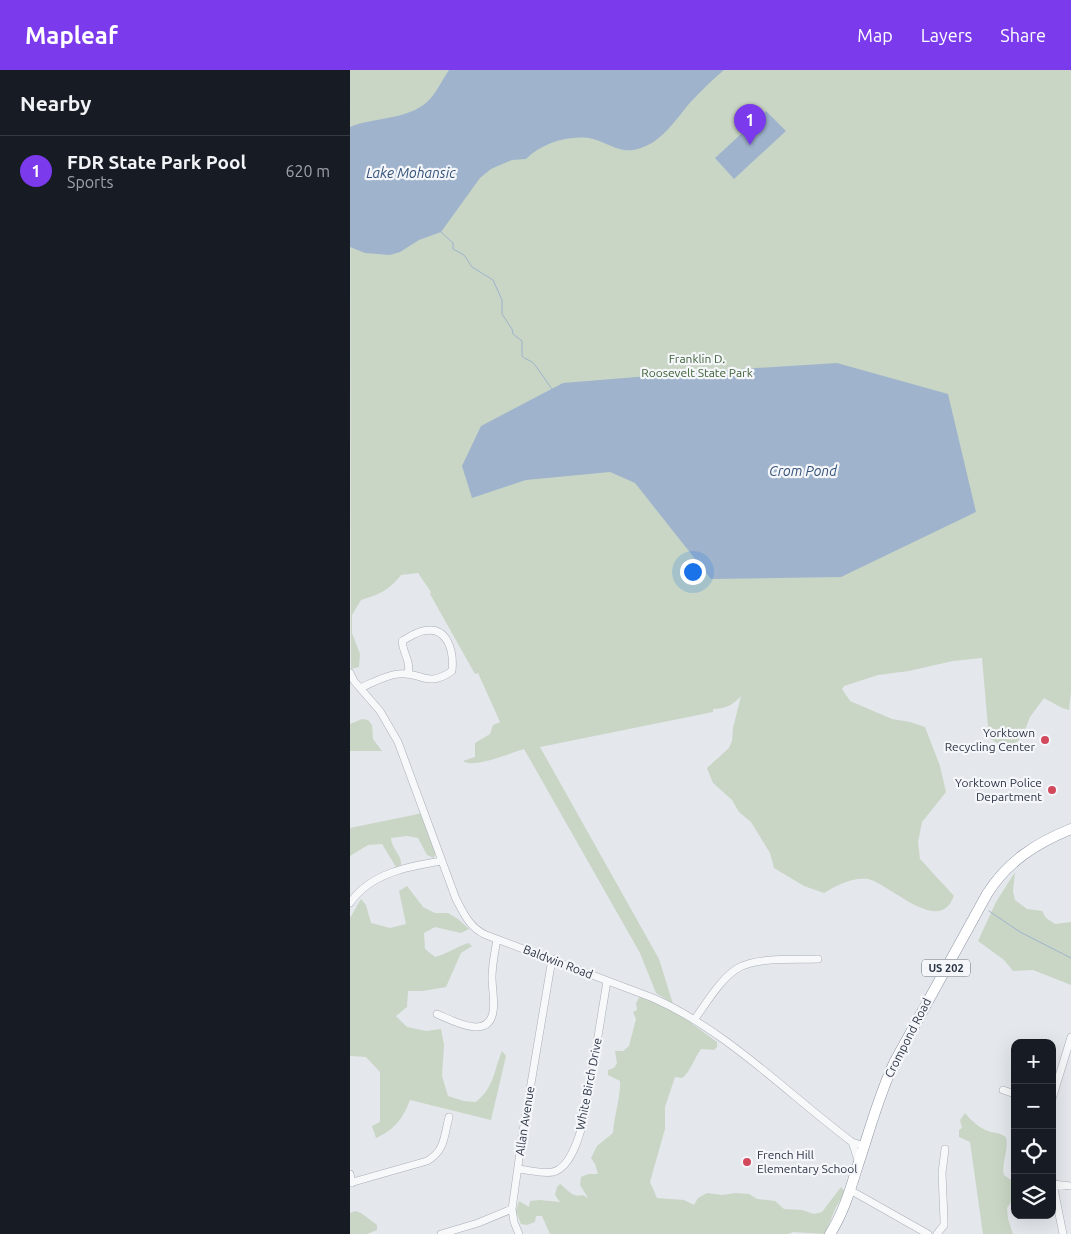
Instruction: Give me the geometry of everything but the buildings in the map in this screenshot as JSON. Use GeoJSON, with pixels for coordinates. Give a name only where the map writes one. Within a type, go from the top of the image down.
{"type":"FeatureCollection","features":[{"type":"Feature","properties":{"kind":"highway","name":"Crompond Road"},"geometry":{"type":"LineString","coordinates":[[830,1234],[843,1210],[885,1082],[896,1057],[991,888],[1022,855],[1044,841],[1071,829]]}},
{"type":"Feature","properties":{"kind":"street"},"geometry":{"type":"LineString","coordinates":[[356,685],[398,674],[408,674],[433,680],[443,677],[452,671],[453,658],[444,636],[436,631],[422,631],[402,641],[402,648],[410,666],[408,674]]}},
{"type":"Feature","properties":{"kind":"street","name":"Baldwin Road"},"geometry":{"type":"LineString","coordinates":[[350,673],[356,685],[380,710],[398,742],[456,899],[471,925],[479,932],[666,1004],[694,1020],[767,1074],[852,1142],[864,1146]]}},
{"type":"Feature","properties":{"kind":"street"},"geometry":{"type":"LineString","coordinates":[[350,903],[360,891],[390,873],[442,860]]}},
{"type":"Feature","properties":{"kind":"street"},"geometry":{"type":"LineString","coordinates":[[437,1014],[460,1024],[477,1028],[490,1020],[493,1012],[492,975],[497,939]]}},
{"type":"Feature","properties":{"kind":"street","name":"Allan Avenue"},"geometry":{"type":"LineString","coordinates":[[512,1209],[552,959]]}},
{"type":"Feature","properties":{"kind":"street"},"geometry":{"type":"LineString","coordinates":[[694,1020],[719,986],[739,967],[766,961],[818,959]]}},
{"type":"Feature","properties":{"kind":"street","name":"White Birch Drive"},"geometry":{"type":"LineString","coordinates":[[518,1169],[543,1172],[556,1171],[566,1164],[574,1148],[586,1110],[607,981]]}},
{"type":"Feature","properties":{"kind":"street"},"geometry":{"type":"LineString","coordinates":[[1056,1086],[1071,1037]]}},
{"type":"Feature","properties":{"kind":"street"},"geometry":{"type":"LineString","coordinates":[[1003,1090],[1011,1093]]}},
{"type":"Feature","properties":{"kind":"street"},"geometry":{"type":"LineString","coordinates":[[350,1174],[351,1183],[432,1158],[438,1153],[449,1118]]}},
{"type":"Feature","properties":{"kind":"street"},"geometry":{"type":"LineString","coordinates":[[852,1142],[859,1163]]}},
{"type":"Feature","properties":{"kind":"street"},"geometry":{"type":"LineString","coordinates":[[937,1234],[942,1229],[944,1220],[942,1173],[945,1148]]}},
{"type":"Feature","properties":{"kind":"street"},"geometry":{"type":"LineString","coordinates":[[1056,1183],[1071,1186]]}},
{"type":"Feature","properties":{"kind":"street"},"geometry":{"type":"LineString","coordinates":[[850,1190],[928,1234]]}},
{"type":"Feature","properties":{"kind":"street"},"geometry":{"type":"LineString","coordinates":[[1056,1200],[1063,1234]]}},
{"type":"Feature","properties":{"kind":"street"},"geometry":{"type":"LineString","coordinates":[[441,1234],[512,1209],[514,1222],[520,1234]]}},
{"type":"Feature","properties":{"kind":"green space","name":"Franklin D. Roosevelt State Park"},"geometry":{"type":"Polygon","coordinates":[[[350,70],[1071,70],[1071,691],[1069,710],[1044,698],[1030,717],[1023,735],[1015,744],[1000,745],[989,738],[982,658],[953,661],[909,671],[878,675],[844,686],[842,689],[850,701],[892,719],[925,727],[940,766],[946,792],[922,822],[918,842],[920,859],[954,896],[948,906],[940,911],[931,911],[908,901],[868,879],[850,880],[824,893],[804,886],[774,868],[770,853],[751,822],[739,812],[732,800],[713,783],[707,768],[729,748],[741,696],[728,706],[713,709],[713,712],[540,747],[659,959],[673,1004],[656,993],[640,953],[524,749],[483,762],[468,763],[463,761],[475,757],[475,743],[490,734],[493,725],[500,722],[478,673],[475,674],[430,594],[431,592],[418,573],[401,575],[383,591],[361,600],[352,615],[352,633],[360,654],[359,667],[351,669],[350,70]]]}},
{"type":"Feature","properties":{"kind":"green space"},"geometry":{"type":"Polygon","coordinates":[[[362,719],[368,720],[372,725],[373,739],[382,751],[350,751],[350,724],[362,719]]]}},
{"type":"Feature","properties":{"kind":"green space"},"geometry":{"type":"Polygon","coordinates":[[[423,813],[436,850],[434,858],[427,855],[418,838],[407,836],[391,838],[391,842],[401,861],[401,865],[396,867],[382,844],[368,845],[350,856],[350,828],[423,813]]]}},
{"type":"Feature","properties":{"kind":"green space"},"geometry":{"type":"Polygon","coordinates":[[[1015,872],[1013,891],[1015,900],[1027,909],[1042,911],[1046,918],[1055,924],[1071,922],[1071,985],[1033,970],[1013,971],[1004,960],[978,941],[996,902],[1015,872]]]}},
{"type":"Feature","properties":{"kind":"green space"},"geometry":{"type":"Polygon","coordinates":[[[407,886],[423,907],[435,913],[448,913],[469,929],[461,933],[435,927],[424,933],[425,949],[435,957],[468,943],[472,946],[461,953],[446,987],[423,991],[408,991],[407,1007],[396,1016],[407,1027],[426,1031],[441,1029],[444,1045],[442,1076],[448,1096],[464,1101],[476,1102],[487,1090],[502,1051],[506,1056],[491,1120],[410,1100],[397,1123],[376,1138],[372,1126],[380,1122],[380,1072],[366,1057],[350,1056],[350,918],[361,899],[366,905],[371,923],[390,928],[406,924],[399,891],[407,886]]]}},
{"type":"Feature","properties":{"kind":"green space"},"geometry":{"type":"Polygon","coordinates":[[[640,996],[671,1010],[717,1042],[717,1047],[714,1050],[701,1049],[685,1076],[682,1078],[675,1077],[665,1107],[665,1129],[650,1182],[657,1198],[684,1200],[694,1205],[698,1198],[707,1193],[722,1195],[749,1194],[757,1199],[775,1201],[784,1209],[802,1210],[814,1214],[822,1212],[841,1187],[845,1192],[836,1207],[825,1234],[793,1232],[788,1234],[550,1234],[542,1216],[536,1216],[535,1222],[527,1225],[521,1224],[516,1211],[519,1201],[529,1207],[530,1201],[560,1202],[555,1195],[560,1184],[573,1194],[583,1195],[588,1198],[580,1185],[581,1177],[588,1174],[598,1174],[591,1158],[597,1146],[613,1133],[620,1081],[608,1075],[608,1070],[614,1068],[617,1063],[615,1051],[623,1051],[629,1046],[636,1019],[633,1012],[637,1010],[636,1003],[640,996]]]}},
{"type":"Feature","properties":{"kind":"green space"},"geometry":{"type":"Polygon","coordinates":[[[965,1113],[981,1128],[1006,1137],[1007,1147],[1003,1170],[1004,1175],[1011,1180],[1011,1202],[1007,1208],[1013,1234],[983,1234],[970,1142],[959,1137],[959,1130],[962,1128],[960,1120],[965,1113]]]}},
{"type":"Feature","properties":{"kind":"green space"},"geometry":{"type":"Polygon","coordinates":[[[355,1211],[361,1213],[377,1225],[377,1230],[367,1234],[350,1234],[350,1213],[355,1211]]]}},
{"type":"Feature","properties":{"kind":"water","name":"Lake Mohansic"},"geometry":{"type":"Polygon","coordinates":[[[449,70],[724,70],[692,100],[661,136],[648,145],[634,150],[622,150],[593,139],[584,138],[566,139],[548,144],[526,159],[512,160],[491,169],[480,178],[441,232],[419,240],[400,252],[390,255],[365,253],[350,247],[350,127],[400,115],[419,108],[433,95],[449,70]]]}},
{"type":"Feature","properties":{"kind":"water"},"geometry":{"type":"Polygon","coordinates":[[[766,111],[786,131],[734,179],[715,158],[766,111]]]}},
{"type":"Feature","properties":{"kind":"water","name":"Crom Pond"},"geometry":{"type":"Polygon","coordinates":[[[837,363],[948,394],[976,512],[841,577],[711,579],[635,483],[610,472],[526,480],[472,498],[462,466],[481,426],[563,383],[837,363]]]}},
{"type":"Feature","properties":{"kind":"waterway"},"geometry":{"type":"LineString","coordinates":[[441,232],[453,243],[453,249],[464,255],[472,267],[493,280],[502,300],[502,314],[512,329],[513,334],[522,341],[522,356],[534,364],[552,389]]}},
{"type":"Feature","properties":{"kind":"waterway"},"geometry":{"type":"LineString","coordinates":[[989,911],[1020,932],[1071,958]]}},
{"type":"Feature","properties":{"kind":"place","name":"FDR State Park Pool"},"geometry":{"type":"Point","coordinates":[750,145]}},
{"type":"Feature","properties":{"kind":"place","name":"Yorktown Recycling Center"},"geometry":{"type":"Point","coordinates":[1045,740]}},
{"type":"Feature","properties":{"kind":"place","name":"Yorktown Police Department"},"geometry":{"type":"Point","coordinates":[1052,790]}},
{"type":"Feature","properties":{"kind":"place","name":"French Hill Elementary School"},"geometry":{"type":"Point","coordinates":[747,1162]}}]}
